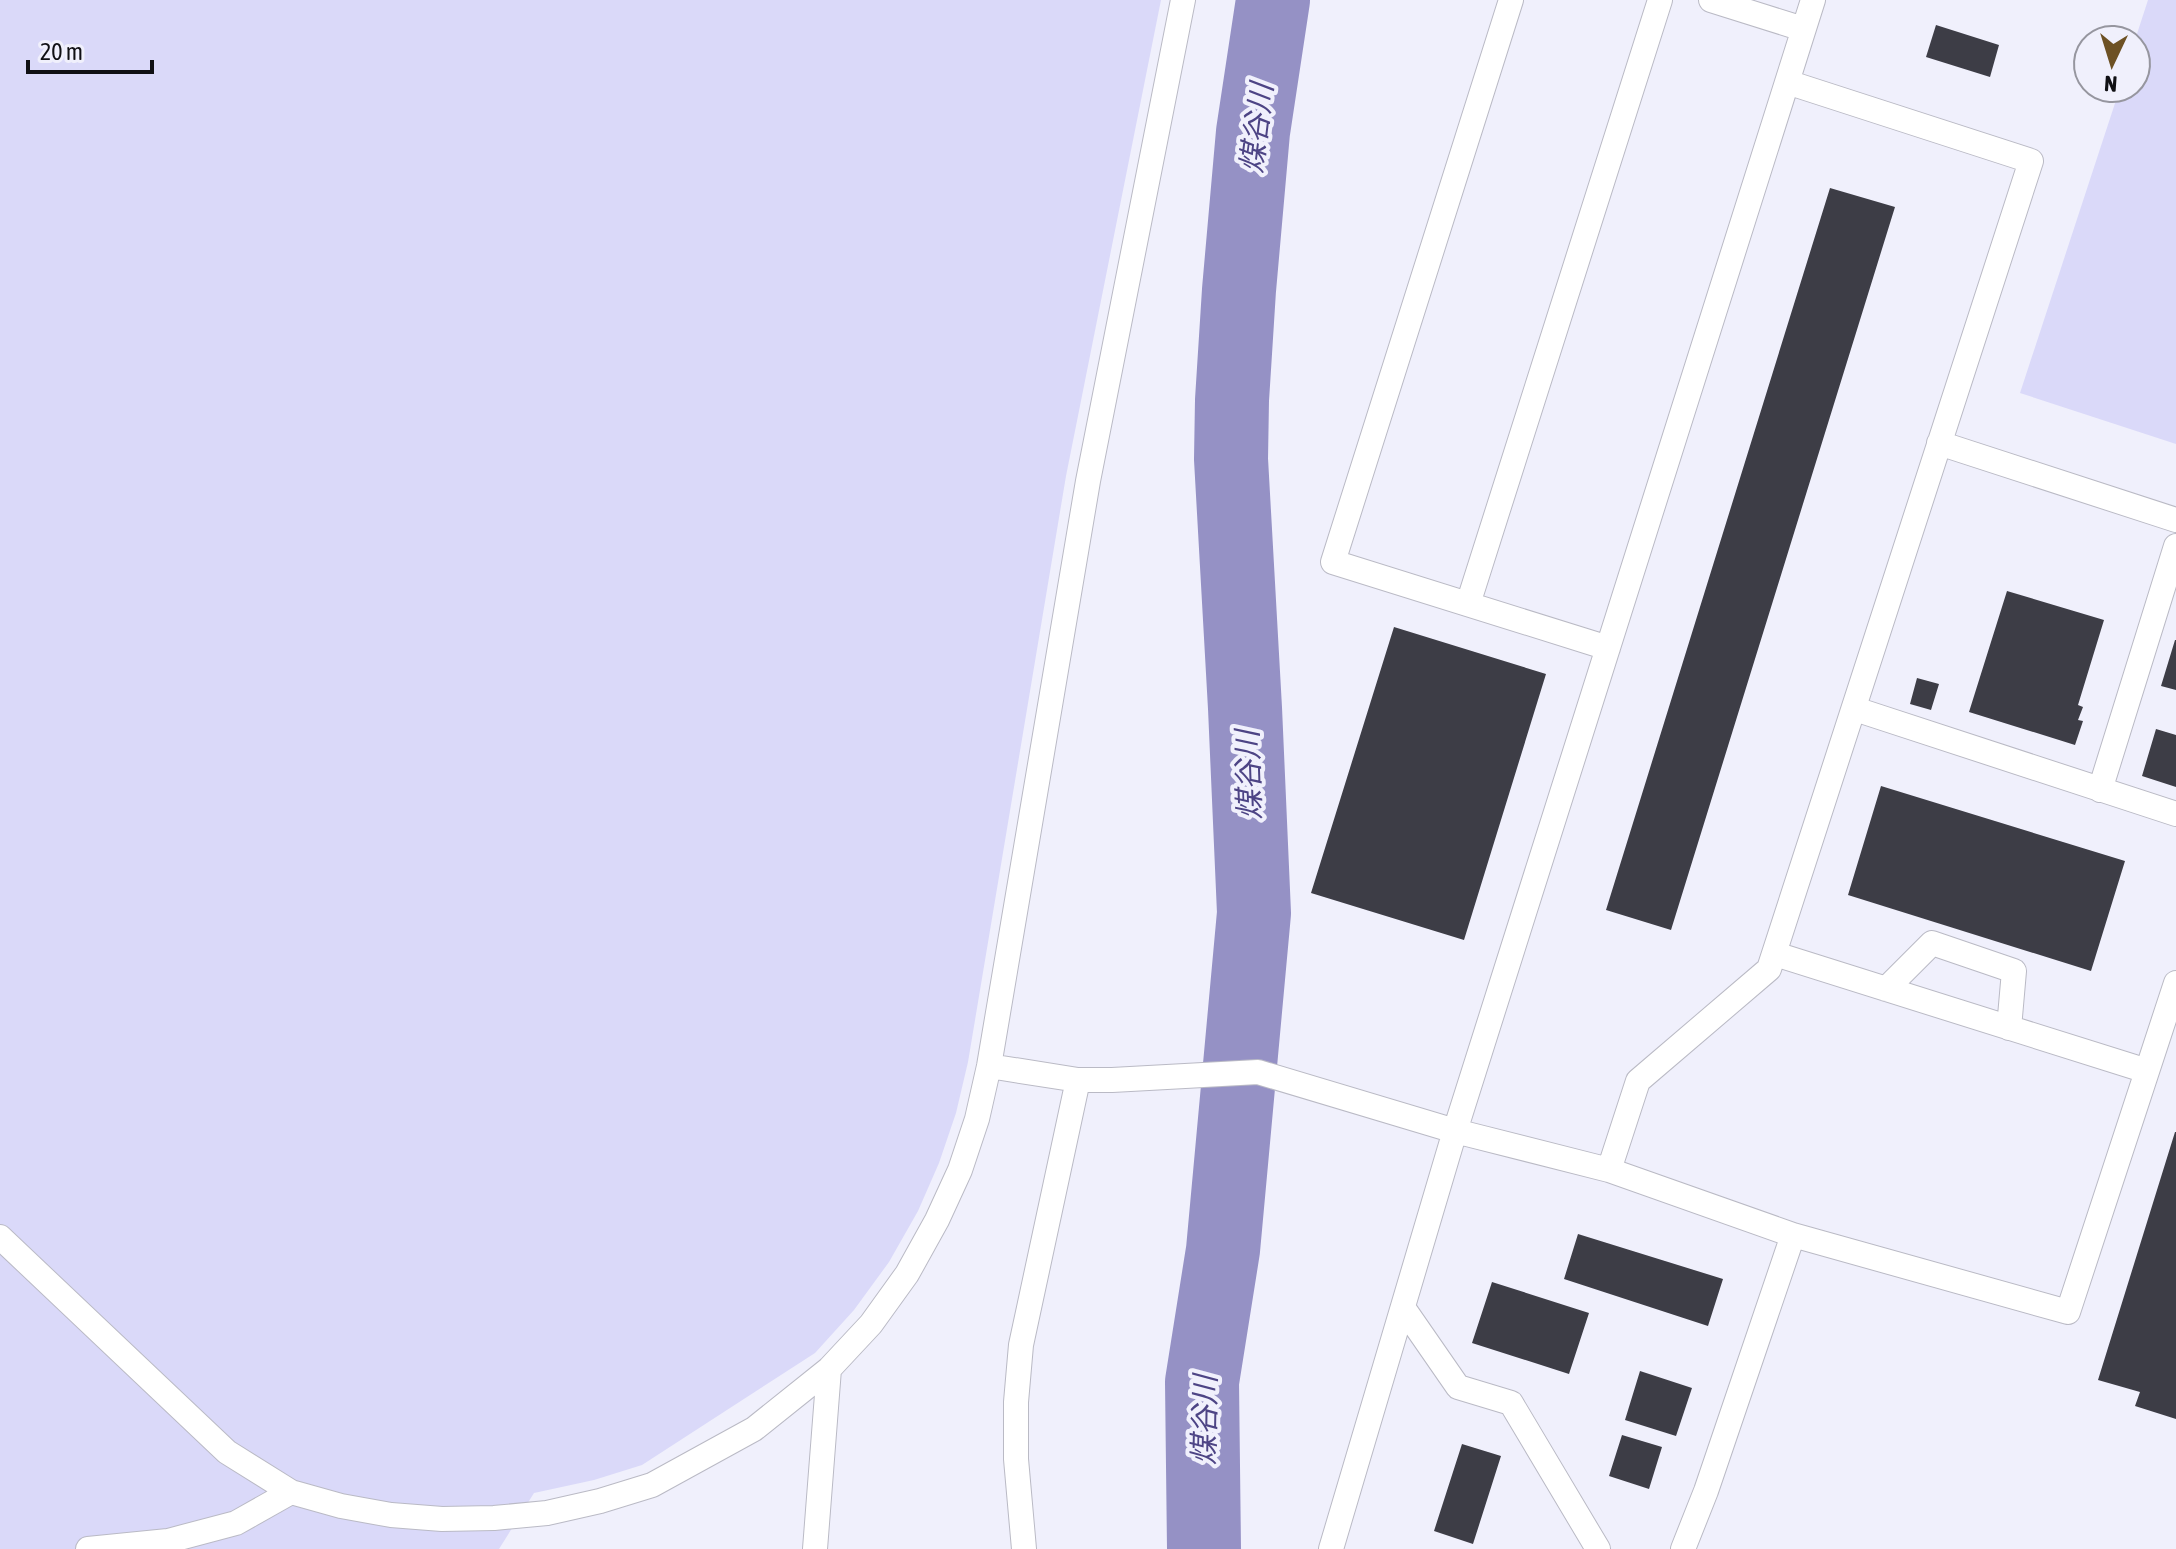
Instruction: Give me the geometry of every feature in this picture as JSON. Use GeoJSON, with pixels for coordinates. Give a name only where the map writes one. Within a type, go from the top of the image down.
{"type":"FeatureCollection","features":[{"type":"Feature","properties":{"kind":"lane"},"geometry":{"type":"LineString","coordinates":[[0,1237],[227,1452],[291,1492],[391,1515],[442,1519],[547,1513],[652,1485],[754,1429],[829,1369],[871,1324],[907,1274],[960,1170],[972,1132],[989,1066],[1088,481],[1183,0]]}},
{"type":"Feature","properties":{"kind":"lane"},"geometry":{"type":"LineString","coordinates":[[1511,0],[1333,562],[1608,648]]}},
{"type":"Feature","properties":{"kind":"lane"},"geometry":{"type":"LineString","coordinates":[[1468,604],[1660,0]]}},
{"type":"Feature","properties":{"kind":"lane"},"geometry":{"type":"LineString","coordinates":[[1711,0],[1803,29]]}},
{"type":"Feature","properties":{"kind":"lane"},"geometry":{"type":"LineString","coordinates":[[1331,1549],[1455,1131],[1813,0]]}},
{"type":"Feature","properties":{"kind":"lane"},"geometry":{"type":"LineString","coordinates":[[1609,1170],[1638,1081],[1769,969],[2031,161],[1787,82]]}},
{"type":"Feature","properties":{"kind":"lane"},"geometry":{"type":"LineString","coordinates":[[1939,443],[2176,520]]}},
{"type":"Feature","properties":{"kind":"lane"},"geometry":{"type":"LineString","coordinates":[[2100,790],[2176,546]]}},
{"type":"Feature","properties":{"kind":"lane"},"geometry":{"type":"LineString","coordinates":[[1855,709],[2176,814]]}},
{"type":"Feature","properties":{"kind":"lane"},"geometry":{"type":"LineString","coordinates":[[1886,989],[1932,943],[2014,971],[2009,1028]]}},
{"type":"Feature","properties":{"kind":"lane"},"geometry":{"type":"LineString","coordinates":[[1775,954],[2147,1071]]}},
{"type":"Feature","properties":{"kind":"lane"},"geometry":{"type":"LineString","coordinates":[[989,1066],[1078,1080],[1258,1072],[1455,1131],[1609,1170],[1793,1235],[2068,1312],[2176,983]]}},
{"type":"Feature","properties":{"kind":"lane"},"geometry":{"type":"LineString","coordinates":[[1024,1549],[1016,1459],[1016,1402],[1021,1345],[1078,1080]]}},
{"type":"Feature","properties":{"kind":"lane"},"geometry":{"type":"LineString","coordinates":[[1683,1549],[1706,1491],[1793,1235]]}},
{"type":"Feature","properties":{"kind":"lane"},"geometry":{"type":"LineString","coordinates":[[1404,1309],[1458,1387],[1511,1403],[1598,1549]]}},
{"type":"Feature","properties":{"kind":"lane"},"geometry":{"type":"LineString","coordinates":[[815,1549],[829,1369]]}},
{"type":"Feature","properties":{"kind":"lane"},"geometry":{"type":"LineString","coordinates":[[88,1549],[168,1541],[236,1523],[291,1492]]}},
{"type":"Feature","properties":{"kind":"shaded area"},"geometry":{"type":"Polygon","coordinates":[[[0,0],[1161,0],[1066,476],[968,1062],[956,1113],[939,1163],[918,1211],[889,1262],[854,1310],[815,1353],[642,1465],[594,1480],[534,1493],[499,1549],[0,1549],[0,0]]]}},
{"type":"Feature","properties":{"kind":"shaded area"},"geometry":{"type":"Polygon","coordinates":[[[2148,0],[2176,0],[2176,444],[2020,393],[2115,104],[2152,104],[2152,24],[2140,24],[2148,0]]]}},
{"type":"Feature","properties":{"kind":"building"},"geometry":{"type":"Polygon","coordinates":[[[1936,25],[1999,45],[1990,77],[1926,57],[1936,25]]]}},
{"type":"Feature","properties":{"kind":"building"},"geometry":{"type":"Polygon","coordinates":[[[1830,188],[1895,207],[1671,930],[1606,910],[1830,188]]]}},
{"type":"Feature","properties":{"kind":"building"},"geometry":{"type":"Polygon","coordinates":[[[2007,591],[2104,620],[2078,705],[2083,707],[2078,720],[2083,721],[2075,745],[1969,712],[2007,591]]]}},
{"type":"Feature","properties":{"kind":"building"},"geometry":{"type":"Polygon","coordinates":[[[1394,627],[1546,674],[1464,940],[1311,893],[1394,627]]]}},
{"type":"Feature","properties":{"kind":"building"},"geometry":{"type":"Polygon","coordinates":[[[2176,640],[2176,690],[2161,686],[2176,640]]]}},
{"type":"Feature","properties":{"kind":"building"},"geometry":{"type":"Polygon","coordinates":[[[1917,678],[1939,684],[1931,710],[1910,704],[1917,678]]]}},
{"type":"Feature","properties":{"kind":"building"},"geometry":{"type":"Polygon","coordinates":[[[2156,729],[2176,735],[2176,787],[2142,776],[2156,729]]]}},
{"type":"Feature","properties":{"kind":"building"},"geometry":{"type":"Polygon","coordinates":[[[1881,786],[2125,861],[2091,971],[1848,895],[1881,786]]]}},
{"type":"Feature","properties":{"kind":"building"},"geometry":{"type":"Polygon","coordinates":[[[2175,1132],[2176,1419],[2135,1406],[2140,1392],[2098,1380],[2175,1132]]]}},
{"type":"Feature","properties":{"kind":"building"},"geometry":{"type":"Polygon","coordinates":[[[1578,1234],[1723,1279],[1708,1326],[1564,1279],[1578,1234]]]}},
{"type":"Feature","properties":{"kind":"building"},"geometry":{"type":"Polygon","coordinates":[[[1492,1282],[1589,1313],[1569,1374],[1472,1343],[1492,1282]]]}},
{"type":"Feature","properties":{"kind":"building"},"geometry":{"type":"Polygon","coordinates":[[[1640,1371],[1692,1388],[1676,1436],[1625,1420],[1640,1371]]]}},
{"type":"Feature","properties":{"kind":"building"},"geometry":{"type":"Polygon","coordinates":[[[1622,1435],[1662,1447],[1649,1489],[1609,1476],[1622,1435]]]}},
{"type":"Feature","properties":{"kind":"building"},"geometry":{"type":"Polygon","coordinates":[[[1462,1444],[1501,1456],[1473,1544],[1434,1531],[1462,1444]]]}},
{"type":"Feature","properties":{"kind":"waterway","name":"煤谷川"},"geometry":{"type":"LineString","coordinates":[[1204,1549],[1202,1382],[1223,1250],[1254,913],[1231,459],[1232,400],[1253,132],[1273,0]]}}]}
